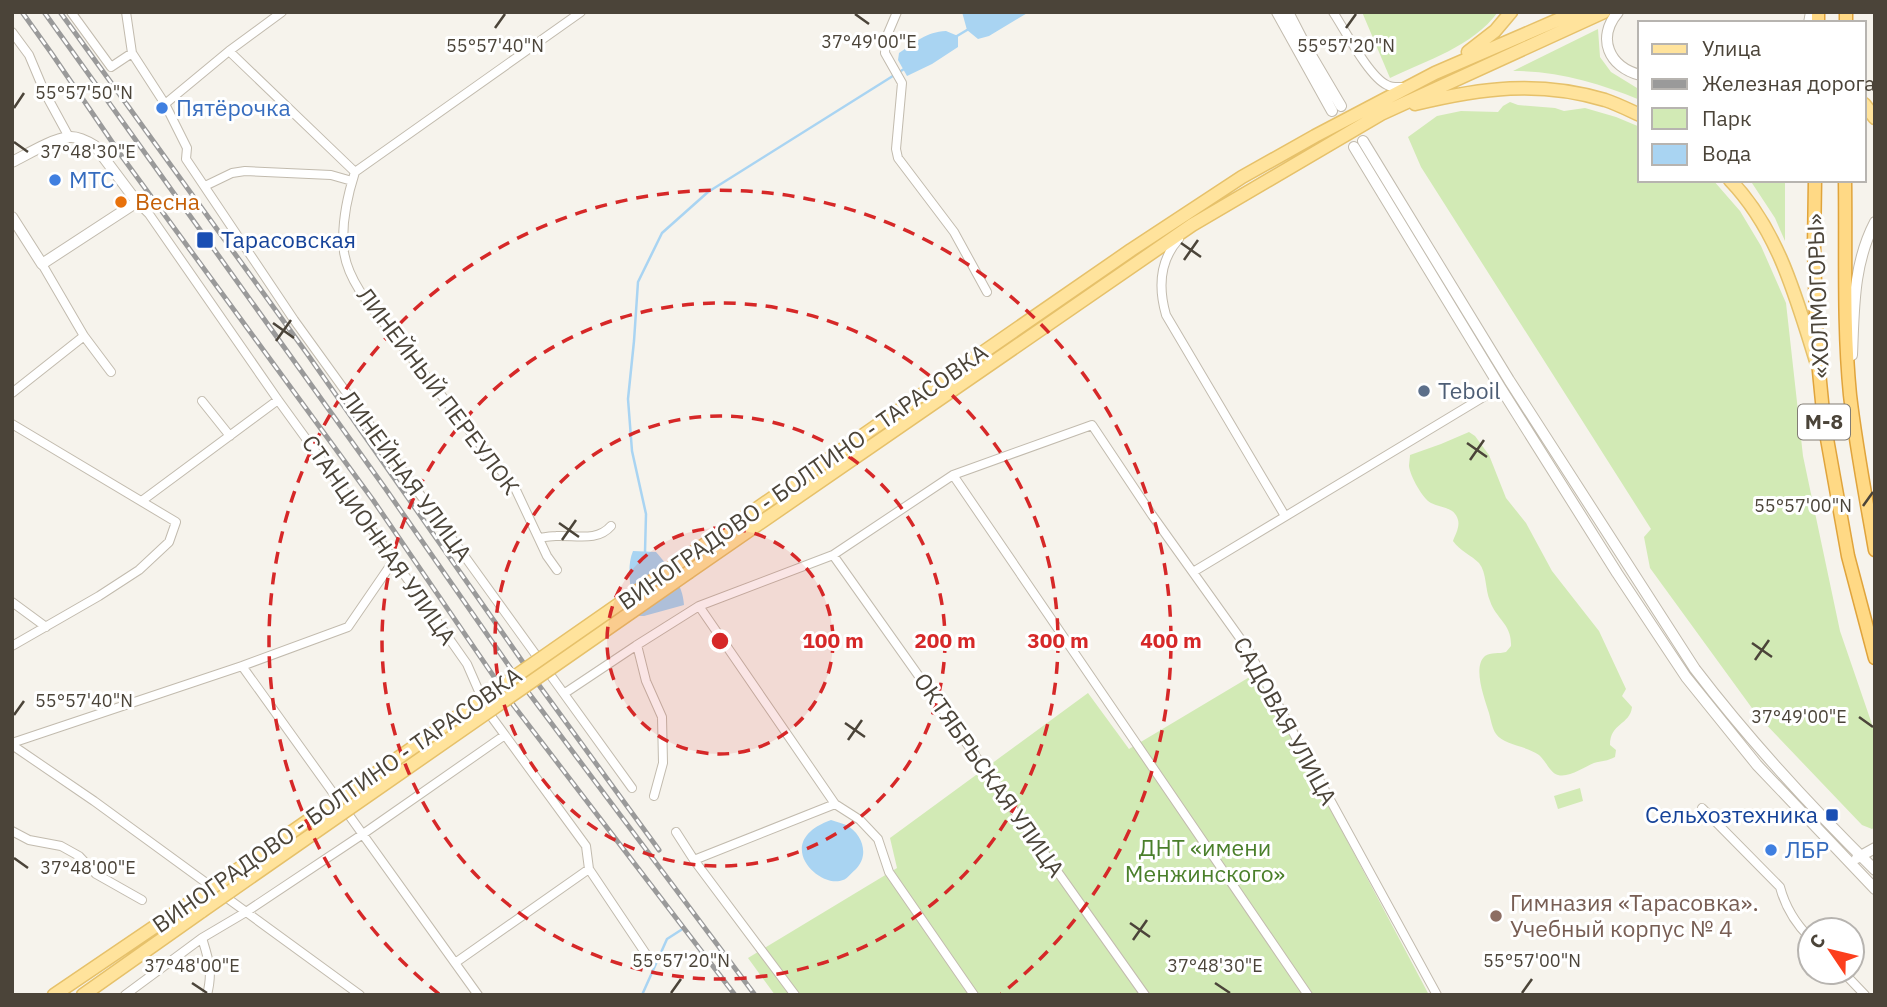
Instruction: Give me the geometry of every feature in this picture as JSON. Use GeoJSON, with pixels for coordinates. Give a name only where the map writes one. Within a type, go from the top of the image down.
{"type":"FeatureCollection","features":[{"type":"Feature","properties":{"kind":"highway","name":"«ХОЛМОГОРЫ»"},"geometry":{"type":"LineString","coordinates":[[1815,182],[1815,289],[1824,422],[1848,556],[1875,658]]}},
{"type":"Feature","properties":{"kind":"highway","name":"«ХОЛМОГОРЫ»"},"geometry":{"type":"LineString","coordinates":[[1845,182],[1845,286],[1850,394],[1875,550]]}},
{"type":"Feature","properties":{"kind":"main road"},"geometry":{"type":"LineString","coordinates":[[1435,73],[1479,45],[1511,12]]}},
{"type":"Feature","properties":{"kind":"main road","name":"ВИНОГРАДОВО - БОЛТИНО - ТАРАСОВКА"},"geometry":{"type":"LineString","coordinates":[[54,995],[1220,191],[1315,136],[1435,73],[1582,12]]}},
{"type":"Feature","properties":{"kind":"main road","name":"ВИНОГРАДОВО - БОЛТИНО - ТАРАСОВКА"},"geometry":{"type":"LineString","coordinates":[[83,995],[1192,225],[1381,114],[1604,12]]}},
{"type":"Feature","properties":{"kind":"main road"},"geometry":{"type":"LineString","coordinates":[[1381,114],[1465,92],[1518,87],[1575,93],[1607,101],[1638,114]]}},
{"type":"Feature","properties":{"kind":"main road"},"geometry":{"type":"LineString","coordinates":[[1732,182],[1765,226],[1784,264],[1819,374]]}},
{"type":"Feature","properties":{"kind":"street"},"geometry":{"type":"LineString","coordinates":[[71,12],[111,67],[132,53],[125,12]]}},
{"type":"Feature","properties":{"kind":"street"},"geometry":{"type":"LineString","coordinates":[[165,104],[229,51],[282,12]]}},
{"type":"Feature","properties":{"kind":"street"},"geometry":{"type":"LineString","coordinates":[[205,186],[238,171],[354,177],[581,12]]}},
{"type":"Feature","properties":{"kind":"street"},"geometry":{"type":"LineString","coordinates":[[897,12],[886,38],[885,53],[902,83],[896,149],[898,158],[954,232],[987,292]]}},
{"type":"Feature","properties":{"kind":"street"},"geometry":{"type":"LineString","coordinates":[[1277,12],[1337,109],[1288,12]]}},
{"type":"Feature","properties":{"kind":"street"},"geometry":{"type":"LineString","coordinates":[[1333,12],[1376,77],[1387,85],[1400,88],[1410,86]]}},
{"type":"Feature","properties":{"kind":"street"},"geometry":{"type":"LineString","coordinates":[[1618,12],[1608,28],[1609,50],[1620,66],[1638,74]]}},
{"type":"Feature","properties":{"kind":"street"},"geometry":{"type":"LineString","coordinates":[[12,32],[29,55],[69,137],[12,162]]}},
{"type":"Feature","properties":{"kind":"street"},"geometry":{"type":"LineString","coordinates":[[229,51],[354,177]]}},
{"type":"Feature","properties":{"kind":"street","name":"ЛИНЕЙНАЯ УЛИЦА"},"geometry":{"type":"LineString","coordinates":[[132,53],[165,104],[187,148],[187,159],[294,320],[632,788]]}},
{"type":"Feature","properties":{"kind":"street","name":"СТАНЦИОННАЯ УЛИЦА"},"geometry":{"type":"LineString","coordinates":[[69,137],[95,146],[149,214],[278,400],[394,560],[467,664],[488,712],[586,845],[589,869],[650,960]]}},
{"type":"Feature","properties":{"kind":"street"},"geometry":{"type":"LineString","coordinates":[[1358,144],[1491,362],[1695,669],[1766,756],[1875,870]]}},
{"type":"Feature","properties":{"kind":"street","name":"ЛИНЕЙНЫЙ ПЕРЕУЛОК"},"geometry":{"type":"LineString","coordinates":[[354,177],[348,194],[343,235],[344,255],[354,280],[387,327],[515,488],[547,556],[557,569]]}},
{"type":"Feature","properties":{"kind":"street"},"geometry":{"type":"LineString","coordinates":[[41,264],[137,202]]}},
{"type":"Feature","properties":{"kind":"street"},"geometry":{"type":"LineString","coordinates":[[12,217],[83,336],[111,372]]}},
{"type":"Feature","properties":{"kind":"street"},"geometry":{"type":"LineString","coordinates":[[1850,394],[1855,290],[1860,259],[1875,222]]}},
{"type":"Feature","properties":{"kind":"street"},"geometry":{"type":"LineString","coordinates":[[1192,225],[1167,257],[1161,275],[1161,298],[1166,315],[1285,516]]}},
{"type":"Feature","properties":{"kind":"street"},"geometry":{"type":"LineString","coordinates":[[12,393],[83,336]]}},
{"type":"Feature","properties":{"kind":"street"},"geometry":{"type":"LineString","coordinates":[[1491,362],[1500,387],[1686,677],[1757,765],[1875,889]]}},
{"type":"Feature","properties":{"kind":"street"},"geometry":{"type":"LineString","coordinates":[[1193,572],[1500,387]]}},
{"type":"Feature","properties":{"kind":"street"},"geometry":{"type":"LineString","coordinates":[[143,500],[278,400]]}},
{"type":"Feature","properties":{"kind":"street"},"geometry":{"type":"LineString","coordinates":[[202,401],[230,436]]}},
{"type":"Feature","properties":{"kind":"street"},"geometry":{"type":"LineString","coordinates":[[12,425],[143,500],[176,522],[169,542],[139,570],[12,646]]}},
{"type":"Feature","properties":{"kind":"street","name":"САДОВАЯ УЛИЦА"},"geometry":{"type":"LineString","coordinates":[[953,475],[1092,425],[1247,648],[1437,995]]}},
{"type":"Feature","properties":{"kind":"street"},"geometry":{"type":"LineString","coordinates":[[565,693],[699,606],[833,555],[953,475],[1308,995]]}},
{"type":"Feature","properties":{"kind":"street"},"geometry":{"type":"LineString","coordinates":[[539,538],[586,538],[605,533],[611,526]]}},
{"type":"Feature","properties":{"kind":"street","name":"ОКТЯБРЬСКАЯ УЛИЦА"},"geometry":{"type":"LineString","coordinates":[[833,555],[1144,995]]}},
{"type":"Feature","properties":{"kind":"street"},"geometry":{"type":"LineString","coordinates":[[12,744],[348,627],[394,560]]}},
{"type":"Feature","properties":{"kind":"street"},"geometry":{"type":"LineString","coordinates":[[12,602],[46,626]]}},
{"type":"Feature","properties":{"kind":"street"},"geometry":{"type":"LineString","coordinates":[[699,606],[835,804],[860,820],[878,839],[889,872],[974,995]]}},
{"type":"Feature","properties":{"kind":"street"},"geometry":{"type":"LineString","coordinates":[[637,645],[646,681],[662,717],[663,763],[654,796]]}},
{"type":"Feature","properties":{"kind":"street"},"geometry":{"type":"LineString","coordinates":[[242,666],[478,995]]}},
{"type":"Feature","properties":{"kind":"street"},"geometry":{"type":"LineString","coordinates":[[125,995],[202,939],[363,834],[505,736]]}},
{"type":"Feature","properties":{"kind":"street"},"geometry":{"type":"LineString","coordinates":[[12,744],[360,995]]}},
{"type":"Feature","properties":{"kind":"street"},"geometry":{"type":"LineString","coordinates":[[694,860],[835,804]]}},
{"type":"Feature","properties":{"kind":"street"},"geometry":{"type":"LineString","coordinates":[[1702,808],[1780,887],[1783,901],[1796,921]]}},
{"type":"Feature","properties":{"kind":"street"},"geometry":{"type":"LineString","coordinates":[[12,831],[29,840],[61,846],[79,856],[96,874],[142,900]]}},
{"type":"Feature","properties":{"kind":"street"},"geometry":{"type":"LineString","coordinates":[[676,832],[795,995]]}},
{"type":"Feature","properties":{"kind":"street"},"geometry":{"type":"LineString","coordinates":[[1850,864],[1875,848]]}},
{"type":"Feature","properties":{"kind":"street"},"geometry":{"type":"LineString","coordinates":[[455,963],[589,869]]}},
{"type":"Feature","properties":{"kind":"street"},"geometry":{"type":"LineString","coordinates":[[202,939],[211,966],[207,995]]}},
{"type":"Feature","properties":{"kind":"green space"},"geometry":{"type":"Polygon","coordinates":[[[1362,12],[1498,12],[1462,44],[1390,78],[1362,12]]]}},
{"type":"Feature","properties":{"kind":"green space"},"geometry":{"type":"Polygon","coordinates":[[[1598,29],[1600,57],[1611,72],[1638,88],[1638,99],[1578,79],[1513,71],[1598,29]]]}},
{"type":"Feature","properties":{"kind":"green space"},"geometry":{"type":"Polygon","coordinates":[[[1510,102],[1564,111],[1585,108],[1638,126],[1638,182],[1715,182],[1740,211],[1761,246],[1786,303],[1803,456],[1840,631],[1875,733],[1875,827],[1872,829],[1862,825],[1757,715],[1650,568],[1644,537],[1651,529],[1421,167],[1408,137],[1437,116],[1461,111],[1498,112],[1510,102]]]}},
{"type":"Feature","properties":{"kind":"green space"},"geometry":{"type":"Polygon","coordinates":[[[1751,182],[1785,182],[1785,241],[1775,218],[1751,182]]]}},
{"type":"Feature","properties":{"kind":"green space"},"geometry":{"type":"Polygon","coordinates":[[[1469,432],[1489,455],[1506,498],[1526,523],[1552,571],[1599,631],[1626,689],[1622,696],[1632,707],[1628,717],[1613,732],[1610,745],[1616,750],[1615,757],[1594,763],[1572,774],[1555,774],[1539,755],[1504,741],[1495,732],[1479,675],[1481,661],[1490,654],[1506,652],[1511,646],[1511,638],[1490,601],[1482,567],[1453,541],[1458,525],[1456,516],[1451,510],[1435,505],[1424,497],[1410,470],[1410,455],[1469,432]]]}},
{"type":"Feature","properties":{"kind":"green space","name":"ДНТ «имени Менжинского»"},"geometry":{"type":"Polygon","coordinates":[[[1258,672],[1429,995],[775,995],[748,958],[897,868],[890,838],[1088,693],[1129,749],[1258,672]]]}},
{"type":"Feature","properties":{"kind":"green space"},"geometry":{"type":"Polygon","coordinates":[[[1580,788],[1583,801],[1558,809],[1554,796],[1580,788]]]}},
{"type":"Feature","properties":{"kind":"water"},"geometry":{"type":"Polygon","coordinates":[[[962,12],[1029,12],[989,36],[978,39],[967,30],[962,12]]]}},
{"type":"Feature","properties":{"kind":"water"},"geometry":{"type":"Polygon","coordinates":[[[946,31],[958,36],[958,47],[907,76],[898,60],[899,53],[916,41],[946,31]]]}},
{"type":"Feature","properties":{"kind":"water"},"geometry":{"type":"Polygon","coordinates":[[[633,551],[656,552],[678,583],[684,605],[637,616],[629,575],[633,551]]]}},
{"type":"Feature","properties":{"kind":"water"},"geometry":{"type":"Polygon","coordinates":[[[831,820],[844,824],[857,834],[863,852],[860,864],[855,870],[844,879],[833,881],[813,871],[802,851],[804,840],[813,829],[831,820]]]}},
{"type":"Feature","properties":{"kind":"waterway"},"geometry":{"type":"LineString","coordinates":[[957,36],[967,30]]}},
{"type":"Feature","properties":{"kind":"waterway"},"geometry":{"type":"LineString","coordinates":[[645,552],[646,514],[632,451],[628,399],[638,282],[662,233],[708,192],[904,69]]}},
{"type":"Feature","properties":{"kind":"waterway"},"geometry":{"type":"LineString","coordinates":[[642,995],[667,939],[681,930]]}},
{"type":"Feature","properties":{"kind":"railway"},"geometry":{"type":"LineString","coordinates":[[22,12],[123,158],[373,500],[514,706],[735,995]]}},
{"type":"Feature","properties":{"kind":"railway"},"geometry":{"type":"LineString","coordinates":[[44,12],[385,488],[516,676],[755,995]]}},
{"type":"Feature","properties":{"kind":"railway"},"geometry":{"type":"LineString","coordinates":[[60,12],[308,355],[541,688],[659,850]]}},
{"type":"Feature","properties":{"kind":"place","name":"Пятёрочка"},"geometry":{"type":"Point","coordinates":[162,108]}},
{"type":"Feature","properties":{"kind":"place","name":"МТС"},"geometry":{"type":"Point","coordinates":[55,180]}},
{"type":"Feature","properties":{"kind":"place","name":"Весна"},"geometry":{"type":"Point","coordinates":[121,202]}},
{"type":"Feature","properties":{"kind":"place","name":"Тарасовская"},"geometry":{"type":"Point","coordinates":[205,240]}},
{"type":"Feature","properties":{"kind":"place","name":"Teboil"},"geometry":{"type":"Point","coordinates":[1424,391]}},
{"type":"Feature","properties":{"kind":"place","name":"Сельхозтехника"},"geometry":{"type":"Point","coordinates":[1832,815]}},
{"type":"Feature","properties":{"kind":"place","name":"ЛБР"},"geometry":{"type":"Point","coordinates":[1771,850]}},
{"type":"Feature","properties":{"kind":"place","name":"Гимназия «Тарасовка». Учебный корпус № 4"},"geometry":{"type":"Point","coordinates":[1496,916]}}]}
